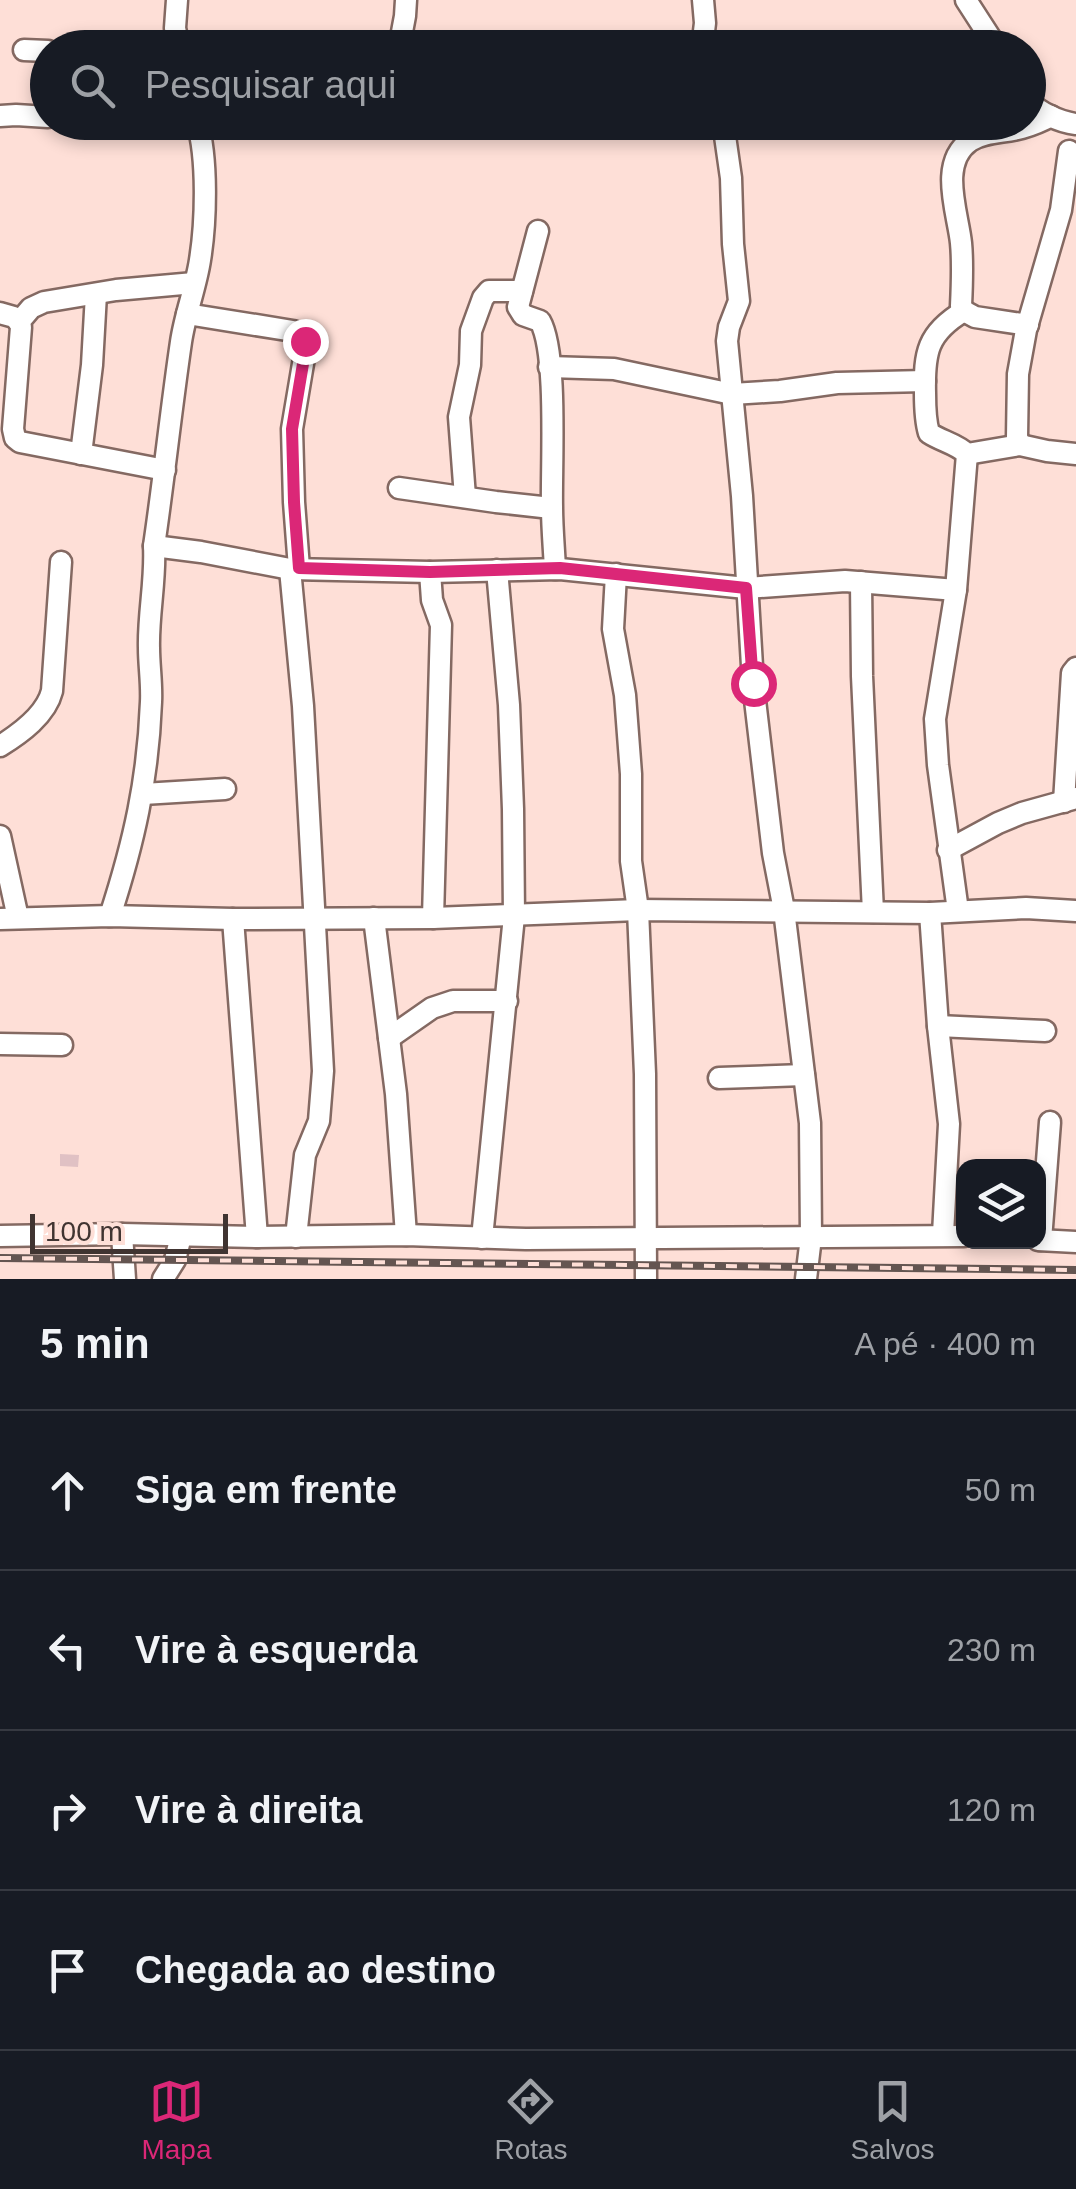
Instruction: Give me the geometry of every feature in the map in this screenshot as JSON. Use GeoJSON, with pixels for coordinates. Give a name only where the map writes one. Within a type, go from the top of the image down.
{"type":"FeatureCollection","features":[{"type":"Feature","properties":{"kind":"street"},"geometry":{"type":"LineString","coordinates":[[176,30],[177,0]]}},
{"type":"Feature","properties":{"kind":"street"},"geometry":{"type":"LineString","coordinates":[[402,30],[406,0]]}},
{"type":"Feature","properties":{"kind":"street"},"geometry":{"type":"LineString","coordinates":[[703,0],[704,30]]}},
{"type":"Feature","properties":{"kind":"street"},"geometry":{"type":"LineString","coordinates":[[966,0],[985,30]]}},
{"type":"Feature","properties":{"kind":"street"},"geometry":{"type":"LineString","coordinates":[[24,50],[30,50]]}},
{"type":"Feature","properties":{"kind":"street"},"geometry":{"type":"LineString","coordinates":[[0,116],[30,117]]}},
{"type":"Feature","properties":{"kind":"street"},"geometry":{"type":"LineString","coordinates":[[1020,445],[1018,374],[1073,157],[1063,138],[1065,121]]}},
{"type":"Feature","properties":{"kind":"street"},"geometry":{"type":"LineString","coordinates":[[110,916],[143,794],[151,715],[148,645],[154,546],[173,396],[200,264],[204,203],[200,140]]}},
{"type":"Feature","properties":{"kind":"street"},"geometry":{"type":"LineString","coordinates":[[726,140],[739,301],[727,341],[742,496],[753,683],[810,1123],[811,1237],[806,1279]]}},
{"type":"Feature","properties":{"kind":"street"},"geometry":{"type":"LineString","coordinates":[[964,312],[952,172],[958,154],[974,140]]}},
{"type":"Feature","properties":{"kind":"street"},"geometry":{"type":"LineString","coordinates":[[538,230],[519,312],[540,321],[544,327],[549,367],[555,569]]}},
{"type":"Feature","properties":{"kind":"street"},"geometry":{"type":"LineString","coordinates":[[166,470],[15,438],[21,327],[9,317],[44,302],[194,283]]}},
{"type":"Feature","properties":{"kind":"street"},"geometry":{"type":"LineString","coordinates":[[465,497],[459,418],[470,366],[472,332],[489,291],[522,292]]}},
{"type":"Feature","properties":{"kind":"street"},"geometry":{"type":"LineString","coordinates":[[81,454],[96,294]]}},
{"type":"Feature","properties":{"kind":"street"},"geometry":{"type":"LineString","coordinates":[[964,312],[1028,325]]}},
{"type":"Feature","properties":{"kind":"street"},"geometry":{"type":"LineString","coordinates":[[958,910],[935,719],[956,590],[966,454],[929,433],[925,382],[926,356],[936,333],[964,312]]}},
{"type":"Feature","properties":{"kind":"street"},"geometry":{"type":"LineString","coordinates":[[187,314],[293,330],[305,341],[292,429],[294,568],[323,1071],[318,1121],[305,1155],[300,1185],[296,1237]]}},
{"type":"Feature","properties":{"kind":"street"},"geometry":{"type":"LineString","coordinates":[[549,367],[614,369],[732,394],[838,383],[925,382]]}},
{"type":"Feature","properties":{"kind":"street"},"geometry":{"type":"LineString","coordinates":[[966,454],[1020,445],[1076,454]]}},
{"type":"Feature","properties":{"kind":"street"},"geometry":{"type":"LineString","coordinates":[[400,488],[552,508]]}},
{"type":"Feature","properties":{"kind":"street"},"geometry":{"type":"LineString","coordinates":[[154,546],[294,568],[430,572],[555,569],[746,588],[861,582],[956,590]]}},
{"type":"Feature","properties":{"kind":"street"},"geometry":{"type":"LineString","coordinates":[[0,746],[49,704],[61,562]]}},
{"type":"Feature","properties":{"kind":"street"},"geometry":{"type":"LineString","coordinates":[[482,1238],[514,916],[514,810],[498,570]]}},
{"type":"Feature","properties":{"kind":"street"},"geometry":{"type":"LineString","coordinates":[[430,572],[432,600],[441,625],[433,918]]}},
{"type":"Feature","properties":{"kind":"street"},"geometry":{"type":"LineString","coordinates":[[616,574],[613,629],[625,695],[631,774],[630,862],[638,910],[645,1074],[646,1279]]}},
{"type":"Feature","properties":{"kind":"street"},"geometry":{"type":"LineString","coordinates":[[861,582],[873,912]]}},
{"type":"Feature","properties":{"kind":"street"},"geometry":{"type":"LineString","coordinates":[[948,850],[1010,818],[1070,800],[1072,673],[1076,668]]}},
{"type":"Feature","properties":{"kind":"street"},"geometry":{"type":"LineString","coordinates":[[143,794],[225,789]]}},
{"type":"Feature","properties":{"kind":"street"},"geometry":{"type":"LineString","coordinates":[[0,836],[9,919],[433,918],[638,910],[1076,911]]}},
{"type":"Feature","properties":{"kind":"street"},"geometry":{"type":"LineString","coordinates":[[0,1236],[953,1235],[950,1124],[930,913]]}},
{"type":"Feature","properties":{"kind":"street"},"geometry":{"type":"LineString","coordinates":[[208,917],[236,966]]}},
{"type":"Feature","properties":{"kind":"street"},"geometry":{"type":"LineString","coordinates":[[374,918],[396,1094],[406,1235]]}},
{"type":"Feature","properties":{"kind":"street"},"geometry":{"type":"LineString","coordinates":[[233,919],[258,1237]]}},
{"type":"Feature","properties":{"kind":"street"},"geometry":{"type":"LineString","coordinates":[[389,1038],[432,1008],[452,1001],[507,1000]]}},
{"type":"Feature","properties":{"kind":"street"},"geometry":{"type":"LineString","coordinates":[[938,1026],[1045,1031]]}},
{"type":"Feature","properties":{"kind":"street"},"geometry":{"type":"LineString","coordinates":[[0,1044],[62,1044]]}},
{"type":"Feature","properties":{"kind":"street"},"geometry":{"type":"LineString","coordinates":[[719,1078],[804,1075]]}},
{"type":"Feature","properties":{"kind":"street"},"geometry":{"type":"LineString","coordinates":[[1046,1169],[1050,1122]]}},
{"type":"Feature","properties":{"kind":"street"},"geometry":{"type":"LineString","coordinates":[[122,1234],[125,1279]]}},
{"type":"Feature","properties":{"kind":"street"},"geometry":{"type":"LineString","coordinates":[[163,1279],[175,1260],[181,1236]]}},
{"type":"Feature","properties":{"kind":"street"},"geometry":{"type":"LineString","coordinates":[[1046,1240],[1076,1242]]}},
{"type":"Feature","properties":{"kind":"building"},"geometry":{"type":"Polygon","coordinates":[[[60,1154],[79,1155],[78,1167],[60,1166],[60,1154]]]}},
{"type":"Feature","properties":{"kind":"railway"},"geometry":{"type":"LineString","coordinates":[[0,1258],[1076,1270]]}},
{"type":"Feature","properties":{"kind":"route"},"geometry":{"type":"LineString","coordinates":[[305,341],[292,429],[299,568],[430,572],[560,568],[746,588],[753,683]]}}]}
